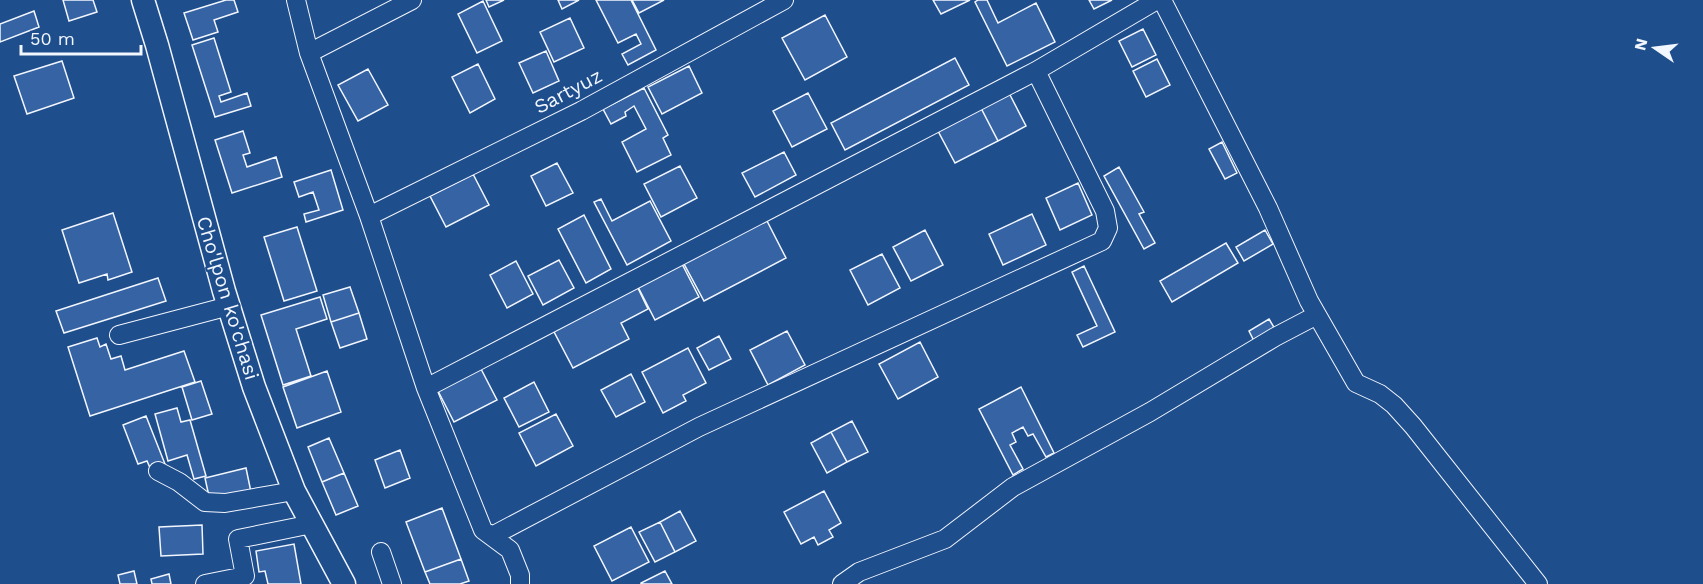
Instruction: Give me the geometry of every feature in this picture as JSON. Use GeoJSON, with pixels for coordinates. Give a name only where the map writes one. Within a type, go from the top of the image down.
{"type":"FeatureCollection","features":[{"type":"Feature","properties":{"kind":"main road","name":"Cho'lpon ko'chasi"},"geometry":{"type":"LineString","coordinates":[[142,0],[157,45],[229,306],[254,387],[294,491],[344,584]]}},
{"type":"Feature","properties":{"kind":"street"},"geometry":{"type":"LineString","coordinates":[[296,0],[309,53],[369,216],[426,388],[487,533],[510,550],[520,575],[520,584]]}},
{"type":"Feature","properties":{"kind":"street"},"geometry":{"type":"LineString","coordinates":[[309,53],[412,0]]}},
{"type":"Feature","properties":{"kind":"street","name":"Sartyuz"},"geometry":{"type":"LineString","coordinates":[[369,216],[581,111],[784,0]]}},
{"type":"Feature","properties":{"kind":"street"},"geometry":{"type":"LineString","coordinates":[[426,388],[1036,71],[1160,0],[1268,208],[1317,315],[1356,383],[1380,394],[1394,405],[1538,584]]}},
{"type":"Feature","properties":{"kind":"street"},"geometry":{"type":"LineString","coordinates":[[487,533],[699,428],[1102,241],[1108,228],[1105,211],[1036,71]]}},
{"type":"Feature","properties":{"kind":"street"},"geometry":{"type":"LineString","coordinates":[[119,335],[229,306]]}},
{"type":"Feature","properties":{"kind":"street"},"geometry":{"type":"LineString","coordinates":[[842,584],[859,572],[945,539],[1013,487],[1150,412],[1275,337],[1317,315]]}},
{"type":"Feature","properties":{"kind":"street"},"geometry":{"type":"LineString","coordinates":[[158,471],[179,482],[204,502],[225,504],[294,491]]}},
{"type":"Feature","properties":{"kind":"street"},"geometry":{"type":"LineString","coordinates":[[205,584],[245,576],[238,539],[312,524]]}},
{"type":"Feature","properties":{"kind":"street"},"geometry":{"type":"LineString","coordinates":[[381,552],[392,584]]}},
{"type":"Feature","properties":{"kind":"building"},"geometry":{"type":"Polygon","coordinates":[[[63,0],[93,0],[97,12],[69,21],[63,0]]]}},
{"type":"Feature","properties":{"kind":"building"},"geometry":{"type":"Polygon","coordinates":[[[226,0],[234,0],[238,12],[214,20],[218,32],[193,40],[184,13],[226,0]]]}},
{"type":"Feature","properties":{"kind":"building"},"geometry":{"type":"Polygon","coordinates":[[[486,0],[504,0],[489,7],[486,0]]]}},
{"type":"Feature","properties":{"kind":"building"},"geometry":{"type":"Polygon","coordinates":[[[558,0],[579,0],[562,9],[558,0]]]}},
{"type":"Feature","properties":{"kind":"building"},"geometry":{"type":"Polygon","coordinates":[[[596,0],[631,0],[656,50],[628,65],[622,54],[641,44],[636,34],[618,43],[596,0]]]}},
{"type":"Feature","properties":{"kind":"building"},"geometry":{"type":"Polygon","coordinates":[[[632,0],[664,0],[639,13],[632,0]]]}},
{"type":"Feature","properties":{"kind":"building"},"geometry":{"type":"Polygon","coordinates":[[[933,0],[970,0],[941,14],[933,0]]]}},
{"type":"Feature","properties":{"kind":"building"},"geometry":{"type":"Polygon","coordinates":[[[987,0],[998,23],[1036,3],[1055,42],[1007,66],[975,2],[987,0]]]}},
{"type":"Feature","properties":{"kind":"building"},"geometry":{"type":"Polygon","coordinates":[[[1089,0],[1112,0],[1094,9],[1089,0]]]}},
{"type":"Feature","properties":{"kind":"building"},"geometry":{"type":"Polygon","coordinates":[[[483,1],[502,41],[477,53],[458,14],[483,1]]]}},
{"type":"Feature","properties":{"kind":"building"},"geometry":{"type":"Polygon","coordinates":[[[34,11],[39,27],[0,42],[0,24],[34,11]]]}},
{"type":"Feature","properties":{"kind":"building"},"geometry":{"type":"Polygon","coordinates":[[[825,15],[847,57],[805,80],[782,38],[825,15]]]}},
{"type":"Feature","properties":{"kind":"building"},"geometry":{"type":"Polygon","coordinates":[[[570,18],[584,48],[554,62],[540,32],[570,18]]]}},
{"type":"Feature","properties":{"kind":"building"},"geometry":{"type":"Polygon","coordinates":[[[1143,29],[1156,55],[1132,67],[1119,41],[1143,29]]]}},
{"type":"Feature","properties":{"kind":"building"},"geometry":{"type":"Polygon","coordinates":[[[214,38],[231,92],[219,96],[221,102],[247,93],[251,106],[215,117],[192,45],[214,38]]]}},
{"type":"Feature","properties":{"kind":"building"},"geometry":{"type":"Polygon","coordinates":[[[546,51],[559,81],[533,93],[519,63],[546,51]]]}},
{"type":"Feature","properties":{"kind":"building"},"geometry":{"type":"Polygon","coordinates":[[[955,58],[969,85],[845,150],[831,123],[955,58]]]}},
{"type":"Feature","properties":{"kind":"building"},"geometry":{"type":"Polygon","coordinates":[[[1157,59],[1170,85],[1146,97],[1133,71],[1157,59]]]}},
{"type":"Feature","properties":{"kind":"building"},"geometry":{"type":"Polygon","coordinates":[[[62,61],[74,98],[27,114],[14,76],[62,61]]]}},
{"type":"Feature","properties":{"kind":"building"},"geometry":{"type":"Polygon","coordinates":[[[478,64],[495,99],[470,113],[452,77],[478,64]]]}},
{"type":"Feature","properties":{"kind":"building"},"geometry":{"type":"Polygon","coordinates":[[[689,66],[702,93],[662,114],[648,87],[689,66]]]}},
{"type":"Feature","properties":{"kind":"building"},"geometry":{"type":"Polygon","coordinates":[[[368,69],[388,105],[358,121],[338,85],[368,69]]]}},
{"type":"Feature","properties":{"kind":"building"},"geometry":{"type":"Polygon","coordinates":[[[644,88],[668,135],[663,138],[671,155],[637,172],[622,142],[646,129],[634,106],[625,112],[626,116],[611,124],[603,109],[644,88]]]}},
{"type":"Feature","properties":{"kind":"building"},"geometry":{"type":"Polygon","coordinates":[[[808,93],[827,129],[792,147],[773,111],[808,93]]]}},
{"type":"Feature","properties":{"kind":"building"},"geometry":{"type":"Polygon","coordinates":[[[1009,93],[1026,126],[998,141],[981,108],[1009,93]]]}},
{"type":"Feature","properties":{"kind":"building"},"geometry":{"type":"Polygon","coordinates":[[[981,108],[998,141],[955,163],[938,131],[981,108]]]}},
{"type":"Feature","properties":{"kind":"building"},"geometry":{"type":"Polygon","coordinates":[[[243,131],[250,153],[243,155],[247,167],[276,157],[282,177],[232,193],[215,140],[243,131]]]}},
{"type":"Feature","properties":{"kind":"building"},"geometry":{"type":"Polygon","coordinates":[[[1222,142],[1237,173],[1225,179],[1209,149],[1222,142]]]}},
{"type":"Feature","properties":{"kind":"building"},"geometry":{"type":"Polygon","coordinates":[[[784,152],[796,175],[755,197],[742,173],[784,152]]]}},
{"type":"Feature","properties":{"kind":"building"},"geometry":{"type":"Polygon","coordinates":[[[557,163],[573,193],[546,206],[531,176],[557,163]]]}},
{"type":"Feature","properties":{"kind":"building"},"geometry":{"type":"Polygon","coordinates":[[[680,166],[697,198],[661,217],[644,184],[680,166]]]}},
{"type":"Feature","properties":{"kind":"building"},"geometry":{"type":"Polygon","coordinates":[[[1119,167],[1144,212],[1139,214],[1155,243],[1144,249],[1104,176],[1119,167]]]}},
{"type":"Feature","properties":{"kind":"building"},"geometry":{"type":"Polygon","coordinates":[[[331,170],[343,210],[306,222],[304,214],[319,210],[313,192],[299,197],[294,182],[331,170]]]}},
{"type":"Feature","properties":{"kind":"building"},"geometry":{"type":"Polygon","coordinates":[[[473,174],[489,205],[446,227],[430,196],[473,174]]]}},
{"type":"Feature","properties":{"kind":"building"},"geometry":{"type":"Polygon","coordinates":[[[1078,183],[1092,215],[1060,230],[1046,198],[1078,183]]]}},
{"type":"Feature","properties":{"kind":"building"},"geometry":{"type":"Polygon","coordinates":[[[601,199],[612,221],[650,201],[671,241],[627,265],[594,202],[601,199]]]}},
{"type":"Feature","properties":{"kind":"building"},"geometry":{"type":"Polygon","coordinates":[[[113,213],[132,272],[108,280],[107,274],[79,283],[62,230],[113,213]]]}},
{"type":"Feature","properties":{"kind":"building"},"geometry":{"type":"Polygon","coordinates":[[[1032,214],[1046,245],[1003,265],[989,234],[1032,214]]]}},
{"type":"Feature","properties":{"kind":"building"},"geometry":{"type":"Polygon","coordinates":[[[584,215],[611,269],[586,283],[558,229],[584,215]]]}},
{"type":"Feature","properties":{"kind":"building"},"geometry":{"type":"Polygon","coordinates":[[[766,219],[786,258],[704,301],[683,262],[766,219]]]}},
{"type":"Feature","properties":{"kind":"building"},"geometry":{"type":"Polygon","coordinates":[[[297,227],[317,291],[284,301],[264,237],[297,227]]]}},
{"type":"Feature","properties":{"kind":"building"},"geometry":{"type":"Polygon","coordinates":[[[925,230],[943,265],[911,281],[893,247],[925,230]]]}},
{"type":"Feature","properties":{"kind":"building"},"geometry":{"type":"Polygon","coordinates":[[[1265,230],[1273,244],[1244,261],[1236,247],[1265,230]]]}},
{"type":"Feature","properties":{"kind":"building"},"geometry":{"type":"Polygon","coordinates":[[[1226,243],[1238,263],[1172,302],[1160,281],[1226,243]]]}},
{"type":"Feature","properties":{"kind":"building"},"geometry":{"type":"Polygon","coordinates":[[[882,254],[900,288],[868,305],[850,270],[882,254]]]}},
{"type":"Feature","properties":{"kind":"building"},"geometry":{"type":"Polygon","coordinates":[[[559,260],[574,288],[543,305],[528,276],[559,260]]]}},
{"type":"Feature","properties":{"kind":"building"},"geometry":{"type":"Polygon","coordinates":[[[516,261],[533,294],[507,308],[490,275],[516,261]]]}},
{"type":"Feature","properties":{"kind":"building"},"geometry":{"type":"Polygon","coordinates":[[[681,262],[699,297],[655,320],[637,285],[681,262]]]}},
{"type":"Feature","properties":{"kind":"building"},"geometry":{"type":"Polygon","coordinates":[[[1084,266],[1115,332],[1083,347],[1077,335],[1097,326],[1072,272],[1084,266]]]}},
{"type":"Feature","properties":{"kind":"building"},"geometry":{"type":"Polygon","coordinates":[[[158,278],[166,301],[64,333],[56,311],[158,278]]]}},
{"type":"Feature","properties":{"kind":"building"},"geometry":{"type":"Polygon","coordinates":[[[636,284],[648,309],[621,323],[629,339],[573,368],[552,328],[636,284]]]}},
{"type":"Feature","properties":{"kind":"building"},"geometry":{"type":"Polygon","coordinates":[[[350,287],[359,313],[331,322],[323,295],[350,287]]]}},
{"type":"Feature","properties":{"kind":"building"},"geometry":{"type":"Polygon","coordinates":[[[320,297],[327,319],[296,329],[311,376],[283,385],[261,315],[320,297]]]}},
{"type":"Feature","properties":{"kind":"building"},"geometry":{"type":"Polygon","coordinates":[[[359,313],[367,339],[340,348],[331,322],[359,313]]]}},
{"type":"Feature","properties":{"kind":"building"},"geometry":{"type":"Polygon","coordinates":[[[1269,319],[1275,329],[1254,341],[1249,331],[1269,319]]]}},
{"type":"Feature","properties":{"kind":"building"},"geometry":{"type":"Polygon","coordinates":[[[787,331],[805,365],[768,385],[750,350],[787,331]]]}},
{"type":"Feature","properties":{"kind":"building"},"geometry":{"type":"Polygon","coordinates":[[[719,336],[731,359],[709,370],[697,348],[719,336]]]}},
{"type":"Feature","properties":{"kind":"building"},"geometry":{"type":"Polygon","coordinates":[[[97,338],[100,347],[106,344],[111,359],[121,356],[125,370],[184,351],[195,382],[90,416],[68,347],[97,338]]]}},
{"type":"Feature","properties":{"kind":"building"},"geometry":{"type":"Polygon","coordinates":[[[920,342],[938,377],[898,399],[879,364],[920,342]]]}},
{"type":"Feature","properties":{"kind":"building"},"geometry":{"type":"Polygon","coordinates":[[[688,348],[706,383],[683,395],[686,401],[663,413],[642,372],[688,348]]]}},
{"type":"Feature","properties":{"kind":"building"},"geometry":{"type":"Polygon","coordinates":[[[480,367],[497,400],[454,422],[437,389],[480,367]]]}},
{"type":"Feature","properties":{"kind":"building"},"geometry":{"type":"Polygon","coordinates":[[[327,371],[341,412],[297,428],[283,387],[327,371]]]}},
{"type":"Feature","properties":{"kind":"building"},"geometry":{"type":"Polygon","coordinates":[[[631,374],[645,402],[616,417],[601,390],[631,374]]]}},
{"type":"Feature","properties":{"kind":"building"},"geometry":{"type":"Polygon","coordinates":[[[201,381],[212,414],[192,420],[182,387],[201,381]]]}},
{"type":"Feature","properties":{"kind":"building"},"geometry":{"type":"Polygon","coordinates":[[[534,382],[549,412],[519,427],[504,398],[534,382]]]}},
{"type":"Feature","properties":{"kind":"building"},"geometry":{"type":"Polygon","coordinates":[[[1021,387],[1054,453],[1046,457],[1033,434],[1028,436],[1023,427],[1012,433],[1016,442],[1010,445],[1023,469],[1013,475],[979,409],[1021,387]]]}},
{"type":"Feature","properties":{"kind":"building"},"geometry":{"type":"Polygon","coordinates":[[[177,408],[181,422],[190,420],[206,476],[194,479],[187,455],[168,461],[155,414],[177,408]]]}},
{"type":"Feature","properties":{"kind":"building"},"geometry":{"type":"Polygon","coordinates":[[[556,414],[573,446],[536,466],[519,433],[556,414]]]}},
{"type":"Feature","properties":{"kind":"building"},"geometry":{"type":"Polygon","coordinates":[[[146,416],[165,464],[151,470],[147,461],[138,464],[123,425],[146,416]]]}},
{"type":"Feature","properties":{"kind":"building"},"geometry":{"type":"Polygon","coordinates":[[[852,421],[868,452],[847,462],[831,432],[852,421]]]}},
{"type":"Feature","properties":{"kind":"building"},"geometry":{"type":"Polygon","coordinates":[[[831,432],[847,462],[827,473],[811,443],[831,432]]]}},
{"type":"Feature","properties":{"kind":"building"},"geometry":{"type":"Polygon","coordinates":[[[329,438],[344,473],[322,482],[308,447],[329,438]]]}},
{"type":"Feature","properties":{"kind":"building"},"geometry":{"type":"Polygon","coordinates":[[[400,450],[410,478],[385,488],[375,460],[400,450]]]}},
{"type":"Feature","properties":{"kind":"building"},"geometry":{"type":"Polygon","coordinates":[[[246,468],[251,492],[210,501],[205,478],[246,468]]]}},
{"type":"Feature","properties":{"kind":"building"},"geometry":{"type":"Polygon","coordinates":[[[344,473],[358,506],[336,515],[322,482],[344,473]]]}},
{"type":"Feature","properties":{"kind":"building"},"geometry":{"type":"Polygon","coordinates":[[[824,491],[841,523],[829,530],[833,537],[818,545],[814,537],[801,544],[784,512],[824,491]]]}},
{"type":"Feature","properties":{"kind":"building"},"geometry":{"type":"Polygon","coordinates":[[[442,508],[461,559],[425,572],[406,522],[442,508]]]}},
{"type":"Feature","properties":{"kind":"building"},"geometry":{"type":"Polygon","coordinates":[[[680,511],[696,541],[675,552],[660,522],[680,511]]]}},
{"type":"Feature","properties":{"kind":"building"},"geometry":{"type":"Polygon","coordinates":[[[660,522],[675,552],[655,562],[639,532],[660,522]]]}},
{"type":"Feature","properties":{"kind":"building"},"geometry":{"type":"Polygon","coordinates":[[[202,525],[203,554],[161,556],[159,527],[202,525]]]}},
{"type":"Feature","properties":{"kind":"building"},"geometry":{"type":"Polygon","coordinates":[[[631,527],[649,562],[612,581],[594,546],[631,527]]]}},
{"type":"Feature","properties":{"kind":"building"},"geometry":{"type":"Polygon","coordinates":[[[294,544],[301,584],[268,584],[265,571],[259,572],[256,551],[294,544]]]}},
{"type":"Feature","properties":{"kind":"building"},"geometry":{"type":"Polygon","coordinates":[[[461,559],[469,581],[460,584],[430,584],[425,572],[461,559]]]}},
{"type":"Feature","properties":{"kind":"building"},"geometry":{"type":"Polygon","coordinates":[[[134,571],[137,584],[120,584],[118,575],[134,571]]]}},
{"type":"Feature","properties":{"kind":"building"},"geometry":{"type":"Polygon","coordinates":[[[665,571],[672,584],[641,584],[641,583],[665,571]]]}},
{"type":"Feature","properties":{"kind":"building"},"geometry":{"type":"Polygon","coordinates":[[[169,574],[171,584],[152,584],[151,579],[169,574]]]}}]}
